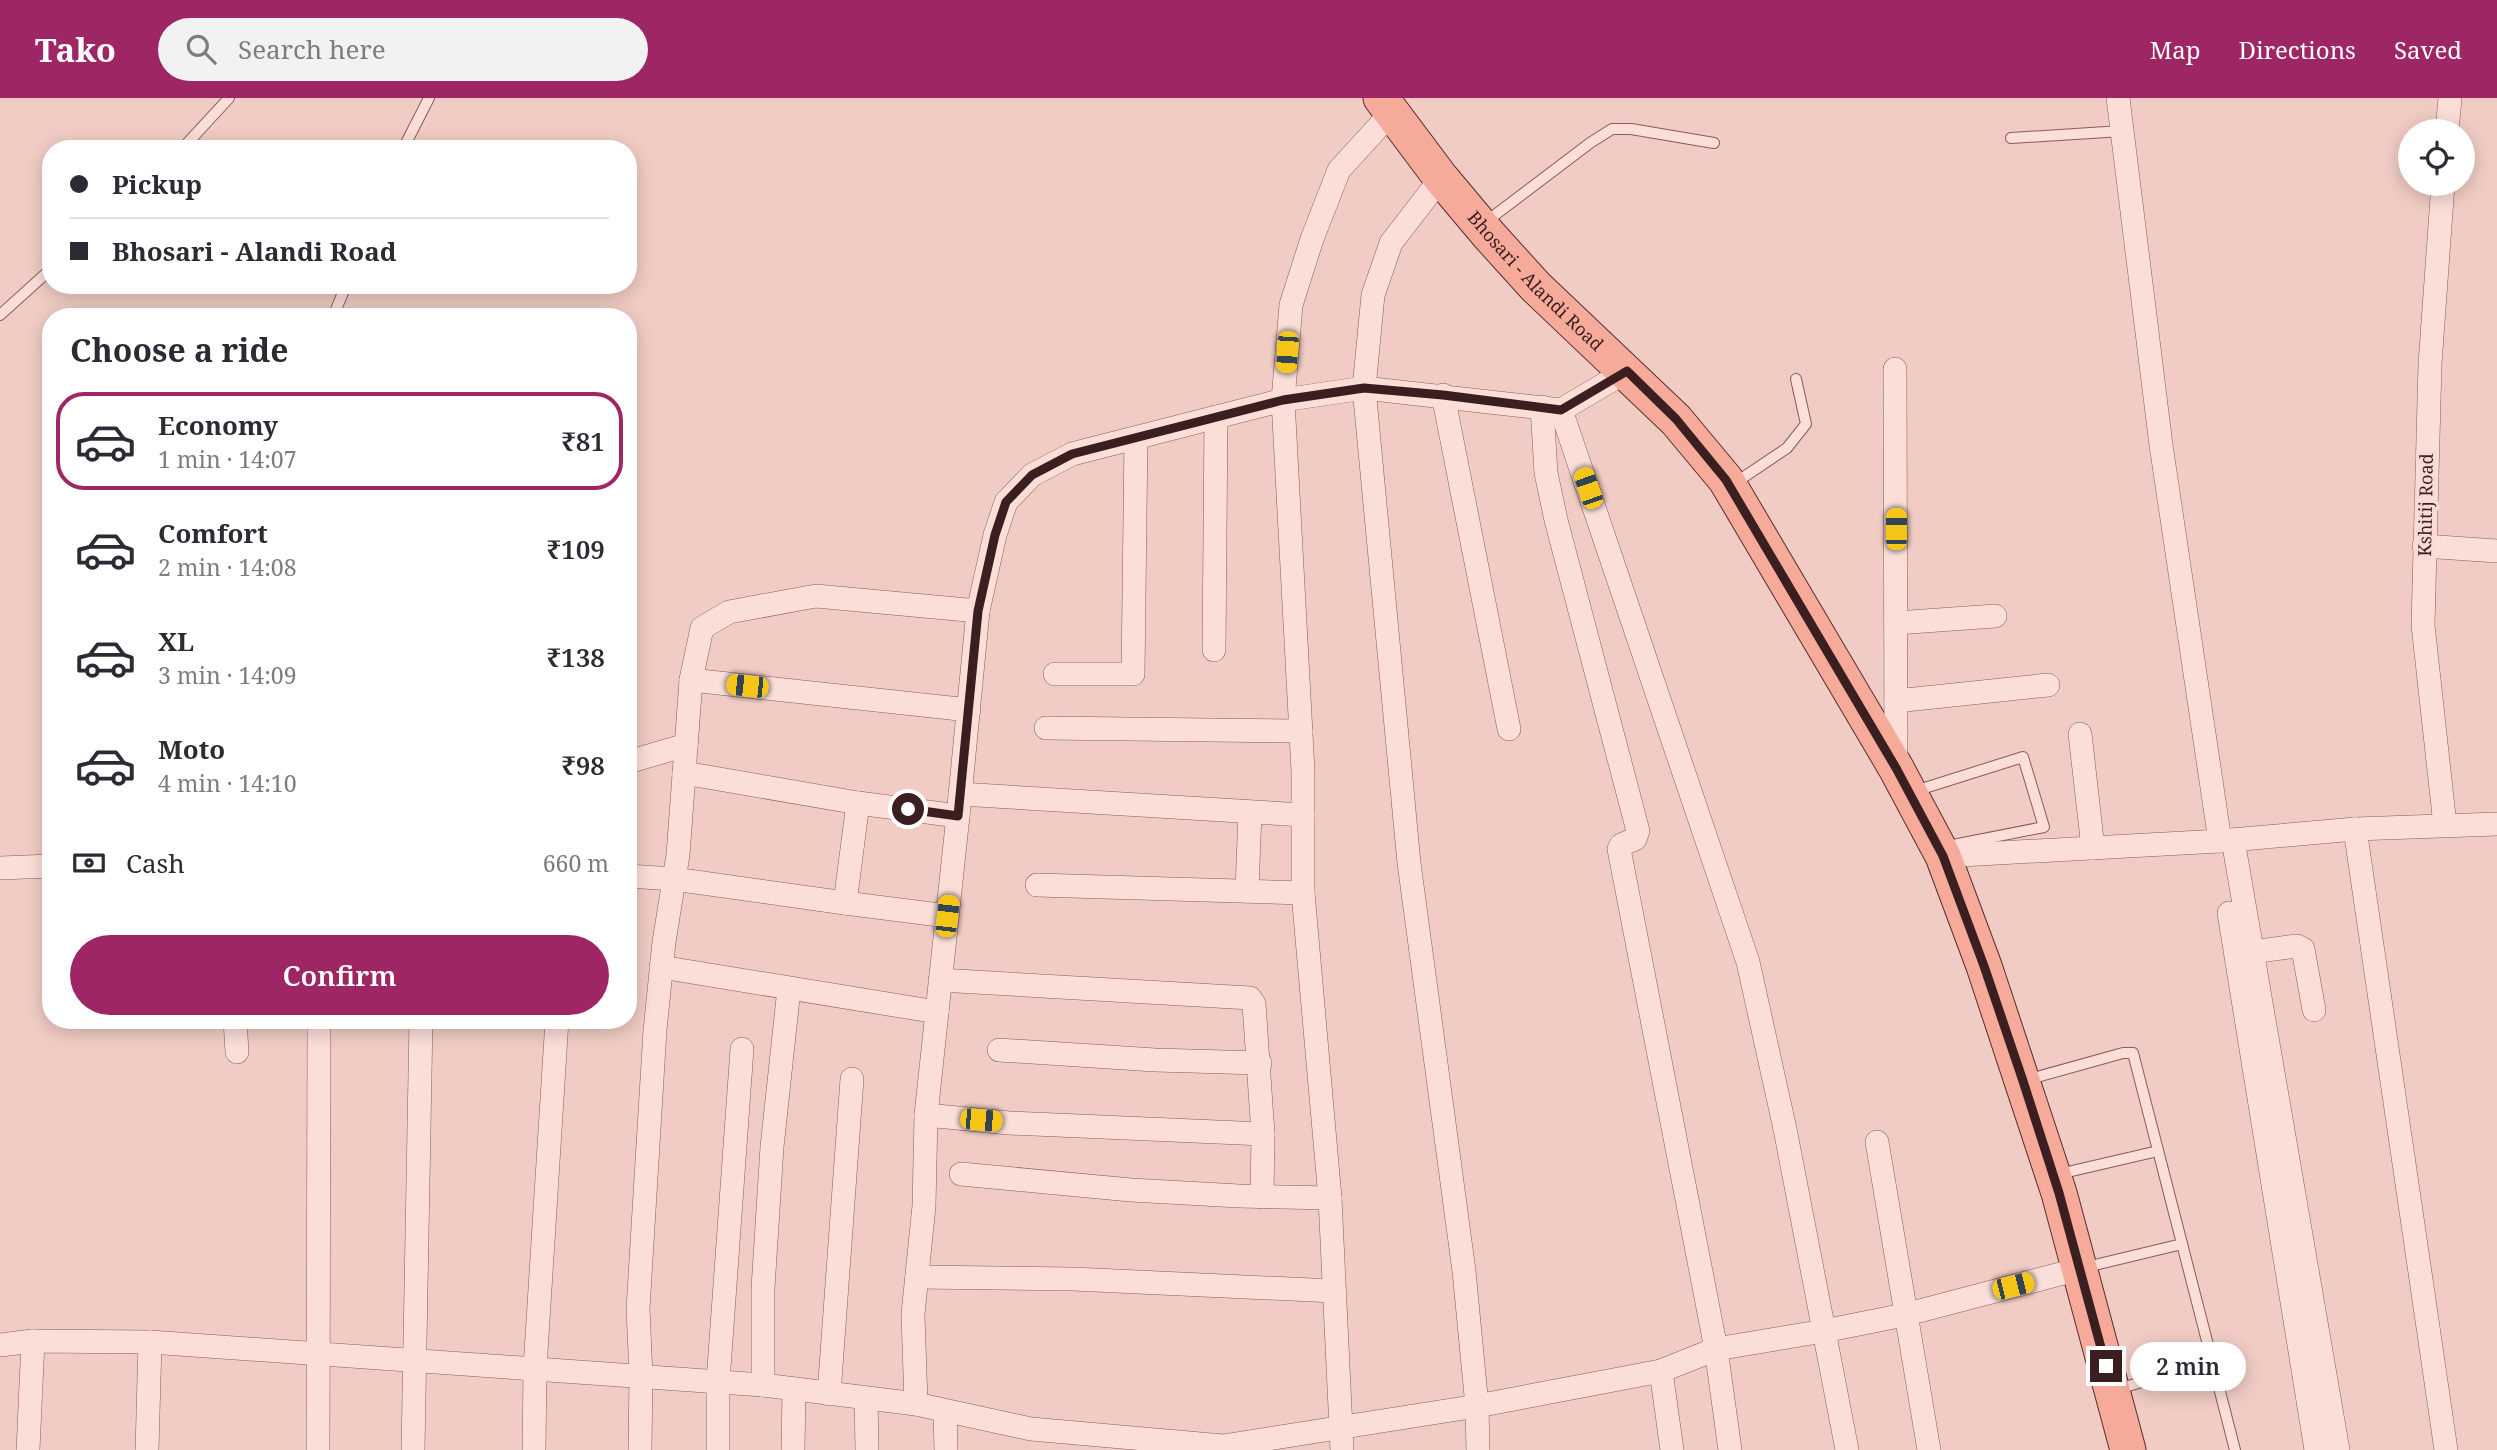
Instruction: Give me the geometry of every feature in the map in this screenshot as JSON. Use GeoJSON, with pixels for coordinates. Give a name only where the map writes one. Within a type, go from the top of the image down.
{"type":"FeatureCollection","features":[{"type":"Feature","properties":{"kind":"main road","name":"Bhosari - Alandi Road"},"geometry":{"type":"LineString","coordinates":[[1387,105],[1441,178],[1481,226],[1536,287],[1676,419],[1730,487],[1903,781],[1941,852],[2023,1081],[2053,1175],[2128,1450]]}},
{"type":"Feature","properties":{"kind":"street"},"geometry":{"type":"LineString","coordinates":[[2118,98],[2161,445],[2227,840],[2252,952],[2338,1450]]}},
{"type":"Feature","properties":{"kind":"street"},"geometry":{"type":"LineString","coordinates":[[2448,119],[2449,98]]}},
{"type":"Feature","properties":{"kind":"street"},"geometry":{"type":"LineString","coordinates":[[1342,1439],[1331,1198],[1303,893],[1301,731],[1283,400],[1291,305],[1312,239],[1339,170],[1387,105]]}},
{"type":"Feature","properties":{"kind":"street"},"geometry":{"type":"LineString","coordinates":[[1441,178],[1391,243],[1373,295],[1364,388],[1409,863],[1464,1271],[1477,1406],[1478,1450]]}},
{"type":"Feature","properties":{"kind":"street","name":"Kshitij Road"},"geometry":{"type":"LineString","coordinates":[[2442,196],[2430,363],[2424,625],[2445,825]]}},
{"type":"Feature","properties":{"kind":"street"},"geometry":{"type":"LineString","coordinates":[[1895,369],[1896,701],[1903,781]]}},
{"type":"Feature","properties":{"kind":"street"},"geometry":{"type":"LineString","coordinates":[[916,1404],[913,1314],[924,1206],[926,1115],[978,611],[995,535],[1006,502],[1032,475],[1072,454],[1283,400],[1364,388],[1552,408],[1627,371]]}},
{"type":"Feature","properties":{"kind":"street"},"geometry":{"type":"LineString","coordinates":[[1443,395],[1509,729]]}},
{"type":"Feature","properties":{"kind":"street"},"geometry":{"type":"LineString","coordinates":[[1552,408],[1748,962],[1785,1129],[1847,1450]]}},
{"type":"Feature","properties":{"kind":"street"},"geometry":{"type":"LineString","coordinates":[[1552,408],[1546,473],[1638,831],[1635,839],[1621,845],[1619,849],[1716,1349],[1730,1450]]}},
{"type":"Feature","properties":{"kind":"street"},"geometry":{"type":"LineString","coordinates":[[1214,650],[1216,417]]}},
{"type":"Feature","properties":{"kind":"street"},"geometry":{"type":"LineString","coordinates":[[1055,674],[1133,674],[1136,438]]}},
{"type":"Feature","properties":{"kind":"street"},"geometry":{"type":"LineString","coordinates":[[2424,546],[2497,551]]}},
{"type":"Feature","properties":{"kind":"street"},"geometry":{"type":"LineString","coordinates":[[640,1450],[638,1310],[653,1057],[662,967],[678,855],[691,680],[702,628],[729,612],[816,596],[978,611]]}},
{"type":"Feature","properties":{"kind":"street"},"geometry":{"type":"LineString","coordinates":[[1896,623],[1995,616]]}},
{"type":"Feature","properties":{"kind":"street"},"geometry":{"type":"LineString","coordinates":[[691,680],[969,710]]}},
{"type":"Feature","properties":{"kind":"street"},"geometry":{"type":"LineString","coordinates":[[1896,701],[2048,685]]}},
{"type":"Feature","properties":{"kind":"street"},"geometry":{"type":"LineString","coordinates":[[1046,728],[1301,731]]}},
{"type":"Feature","properties":{"kind":"street"},"geometry":{"type":"LineString","coordinates":[[2080,734],[2093,848]]}},
{"type":"Feature","properties":{"kind":"street"},"geometry":{"type":"LineString","coordinates":[[637,759],[686,745]]}},
{"type":"Feature","properties":{"kind":"street"},"geometry":{"type":"LineString","coordinates":[[684,773],[858,803],[1303,815]]}},
{"type":"Feature","properties":{"kind":"street"},"geometry":{"type":"LineString","coordinates":[[845,904],[858,803]]}},
{"type":"Feature","properties":{"kind":"street"},"geometry":{"type":"LineString","coordinates":[[1247,891],[1250,812]]}},
{"type":"Feature","properties":{"kind":"street"},"geometry":{"type":"LineString","coordinates":[[1941,852],[2093,848],[2355,829],[2497,824]]}},
{"type":"Feature","properties":{"kind":"street"},"geometry":{"type":"LineString","coordinates":[[2355,829],[2446,1450]]}},
{"type":"Feature","properties":{"kind":"street"},"geometry":{"type":"LineString","coordinates":[[0,868],[42,866]]}},
{"type":"Feature","properties":{"kind":"street"},"geometry":{"type":"LineString","coordinates":[[637,876],[674,878],[845,904],[947,916]]}},
{"type":"Feature","properties":{"kind":"street"},"geometry":{"type":"LineString","coordinates":[[1037,884],[1303,893]]}},
{"type":"Feature","properties":{"kind":"street"},"geometry":{"type":"LineString","coordinates":[[2229,913],[2316,1450]]}},
{"type":"Feature","properties":{"kind":"street"},"geometry":{"type":"LineString","coordinates":[[2252,952],[2289,946],[2303,949],[2314,1010]]}},
{"type":"Feature","properties":{"kind":"street"},"geometry":{"type":"LineString","coordinates":[[662,967],[937,1012]]}},
{"type":"Feature","properties":{"kind":"street"},"geometry":{"type":"LineString","coordinates":[[940,980],[1247,996],[1254,1004],[1260,1063],[1262,1196]]}},
{"type":"Feature","properties":{"kind":"street"},"geometry":{"type":"LineString","coordinates":[[763,1385],[763,1288],[772,1147],[789,989]]}},
{"type":"Feature","properties":{"kind":"street"},"geometry":{"type":"LineString","coordinates":[[236,1029],[237,1052]]}},
{"type":"Feature","properties":{"kind":"street"},"geometry":{"type":"LineString","coordinates":[[318,1450],[319,1029]]}},
{"type":"Feature","properties":{"kind":"street"},"geometry":{"type":"LineString","coordinates":[[413,1450],[421,1029]]}},
{"type":"Feature","properties":{"kind":"street"},"geometry":{"type":"LineString","coordinates":[[534,1450],[535,1368],[556,1029]]}},
{"type":"Feature","properties":{"kind":"street"},"geometry":{"type":"LineString","coordinates":[[718,1450],[718,1382],[742,1049]]}},
{"type":"Feature","properties":{"kind":"street"},"geometry":{"type":"LineString","coordinates":[[999,1050],[1155,1060],[1260,1063]]}},
{"type":"Feature","properties":{"kind":"street"},"geometry":{"type":"LineString","coordinates":[[829,1394],[852,1079]]}},
{"type":"Feature","properties":{"kind":"street"},"geometry":{"type":"LineString","coordinates":[[926,1115],[1009,1123],[1263,1134]]}},
{"type":"Feature","properties":{"kind":"street"},"geometry":{"type":"LineString","coordinates":[[1877,1142],[1928,1450]]}},
{"type":"Feature","properties":{"kind":"street"},"geometry":{"type":"LineString","coordinates":[[961,1174],[1131,1190],[1331,1198]]}},
{"type":"Feature","properties":{"kind":"street"},"geometry":{"type":"LineString","coordinates":[[0,1344],[33,1341],[150,1342],[763,1385],[916,1404],[1032,1439],[1223,1448],[1342,1439],[1477,1406],[1661,1371],[1716,1349],[1904,1315],[2079,1269]]}},
{"type":"Feature","properties":{"kind":"street"},"geometry":{"type":"LineString","coordinates":[[916,1276],[1073,1279],[1334,1292]]}},
{"type":"Feature","properties":{"kind":"street"},"geometry":{"type":"LineString","coordinates":[[28,1450],[33,1341]]}},
{"type":"Feature","properties":{"kind":"street"},"geometry":{"type":"LineString","coordinates":[[147,1450],[150,1342]]}},
{"type":"Feature","properties":{"kind":"street"},"geometry":{"type":"LineString","coordinates":[[1661,1371],[1672,1450]]}},
{"type":"Feature","properties":{"kind":"street"},"geometry":{"type":"LineString","coordinates":[[793,1450],[794,1389]]}},
{"type":"Feature","properties":{"kind":"street"},"geometry":{"type":"LineString","coordinates":[[866,1398],[867,1450]]}},
{"type":"Feature","properties":{"kind":"street"},"geometry":{"type":"LineString","coordinates":[[946,1412],[946,1450]]}},
{"type":"Feature","properties":{"kind":"lane"},"geometry":{"type":"LineString","coordinates":[[190,140],[229,98]]}},
{"type":"Feature","properties":{"kind":"lane"},"geometry":{"type":"LineString","coordinates":[[408,140],[429,98]]}},
{"type":"Feature","properties":{"kind":"lane"},"geometry":{"type":"LineString","coordinates":[[1481,226],[1590,143],[1612,130],[1631,129],[1714,143]]}},
{"type":"Feature","properties":{"kind":"lane"},"geometry":{"type":"LineString","coordinates":[[2011,138],[2122,131]]}},
{"type":"Feature","properties":{"kind":"lane"},"geometry":{"type":"LineString","coordinates":[[0,315],[42,277]]}},
{"type":"Feature","properties":{"kind":"lane"},"geometry":{"type":"LineString","coordinates":[[1730,487],[1787,448],[1806,424],[1796,379]]}},
{"type":"Feature","properties":{"kind":"lane"},"geometry":{"type":"LineString","coordinates":[[1903,781],[2023,757],[2045,827],[1941,852]]}},
{"type":"Feature","properties":{"kind":"lane"},"geometry":{"type":"LineString","coordinates":[[2023,1081],[2123,1053],[2133,1053],[2235,1450]]}},
{"type":"Feature","properties":{"kind":"lane"},"geometry":{"type":"LineString","coordinates":[[2053,1175],[2158,1151]]}},
{"type":"Feature","properties":{"kind":"lane"},"geometry":{"type":"LineString","coordinates":[[2079,1269],[2182,1244]]}},
{"type":"Feature","properties":{"kind":"lane"},"geometry":{"type":"LineString","coordinates":[[2112,1391],[2212,1361]]}},
{"type":"Feature","properties":{"kind":"route"},"geometry":{"type":"LineString","coordinates":[[908,809],[958,816],[978,611],[995,535],[1006,502],[1032,475],[1072,454],[1283,400],[1364,388],[1561,410],[1627,371],[1676,419],[1726,480],[1896,768],[1943,856],[1984,966],[2059,1193],[2106,1366]]}}]}
